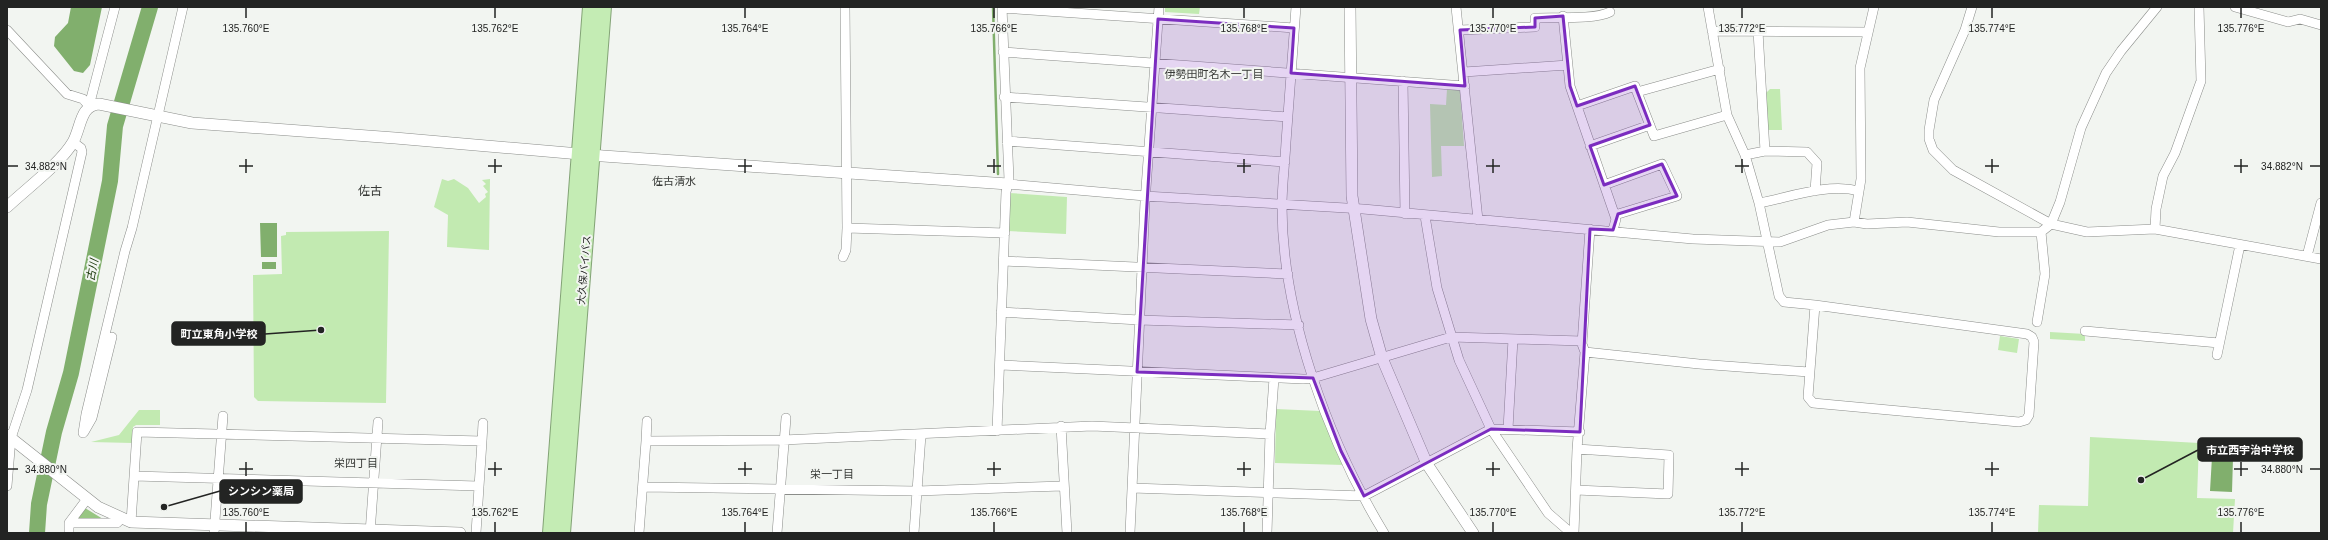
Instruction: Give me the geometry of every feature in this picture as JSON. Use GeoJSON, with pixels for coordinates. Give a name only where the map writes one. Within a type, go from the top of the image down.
{"type":"FeatureCollection","features":[{"type":"Feature","properties":{"kind":"highway","name":"大久保バイパス"},"geometry":{"type":"LineString","coordinates":[[550,533],[590,7]]}},
{"type":"Feature","properties":{"kind":"highway","name":"大久保バイパス"},"geometry":{"type":"LineString","coordinates":[[564,533],[594,155],[604,7]]}},
{"type":"Feature","properties":{"kind":"street"},"geometry":{"type":"LineString","coordinates":[[7,207],[68,150],[74,142],[85,110],[94,105],[115,7]]}},
{"type":"Feature","properties":{"kind":"street"},"geometry":{"type":"LineString","coordinates":[[112,337],[92,418],[83,434],[86,414],[183,7]]}},
{"type":"Feature","properties":{"kind":"street"},"geometry":{"type":"LineString","coordinates":[[843,257],[846,250],[847,228],[845,7]]}},
{"type":"Feature","properties":{"kind":"street"},"geometry":{"type":"LineString","coordinates":[[997,431],[1001,312],[1008,184],[1002,7],[1294,28]]}},
{"type":"Feature","properties":{"kind":"street"},"geometry":{"type":"LineString","coordinates":[[1130,533],[1145,196],[1159,7]]}},
{"type":"Feature","properties":{"kind":"street"},"geometry":{"type":"LineString","coordinates":[[1296,7],[1282,206],[1292,303],[1313,378],[1341,451],[1384,533]]}},
{"type":"Feature","properties":{"kind":"street"},"geometry":{"type":"LineString","coordinates":[[1350,7],[1350,77],[1354,209],[1371,319],[1382,358],[1427,464],[1473,533]]}},
{"type":"Feature","properties":{"kind":"street"},"geometry":{"type":"LineString","coordinates":[[1456,7],[1460,30],[1478,220]]}},
{"type":"Feature","properties":{"kind":"street"},"geometry":{"type":"LineString","coordinates":[[1708,7],[1727,116],[1745,154],[1759,203],[1779,296],[1784,302],[1815,305],[2031,336],[2034,342],[2029,415],[2026,420],[2020,422],[1813,403],[1808,397],[1815,305]]}},
{"type":"Feature","properties":{"kind":"street"},"geometry":{"type":"LineString","coordinates":[[1854,222],[1859,190],[1860,68],[1874,7]]}},
{"type":"Feature","properties":{"kind":"street"},"geometry":{"type":"LineString","coordinates":[[1972,7],[1965,30],[1934,100],[1929,139],[1933,150],[1953,170],[2051,224],[2087,232],[2155,229],[2321,259]]}},
{"type":"Feature","properties":{"kind":"street"},"geometry":{"type":"LineString","coordinates":[[7,30],[67,94],[83,99],[94,105],[192,123],[396,138],[578,154],[1008,184],[1145,196],[1282,206],[1354,209],[1425,216],[1590,228],[1693,239],[1780,242],[1828,225],[1854,222],[1867,224],[1907,222],[1998,232],[2040,232],[2051,224],[2060,202],[2081,128],[2091,103],[2121,51],[2157,7]]}},
{"type":"Feature","properties":{"kind":"street"},"geometry":{"type":"LineString","coordinates":[[2155,229],[2156,208],[2164,176],[2175,153],[2201,81],[2199,7]]}},
{"type":"Feature","properties":{"kind":"street"},"geometry":{"type":"LineString","coordinates":[[2235,7],[2288,22],[2300,19],[2321,25]]}},
{"type":"Feature","properties":{"kind":"street"},"geometry":{"type":"LineString","coordinates":[[1460,30],[1535,27],[1536,18],[1600,16],[1610,12]]}},
{"type":"Feature","properties":{"kind":"street"},"geometry":{"type":"LineString","coordinates":[[1562,16],[1570,86],[1615,215],[1616,219],[1612,230]]}},
{"type":"Feature","properties":{"kind":"street"},"geometry":{"type":"LineString","coordinates":[[1712,31],[1868,32]]}},
{"type":"Feature","properties":{"kind":"street"},"geometry":{"type":"LineString","coordinates":[[1758,31],[1764,151]]}},
{"type":"Feature","properties":{"kind":"street"},"geometry":{"type":"LineString","coordinates":[[1003,52],[1465,86]]}},
{"type":"Feature","properties":{"kind":"street"},"geometry":{"type":"LineString","coordinates":[[1464,72],[1568,65]]}},
{"type":"Feature","properties":{"kind":"street"},"geometry":{"type":"LineString","coordinates":[[1637,92],[1720,69]]}},
{"type":"Feature","properties":{"kind":"street"},"geometry":{"type":"LineString","coordinates":[[1403,81],[1406,214]]}},
{"type":"Feature","properties":{"kind":"street"},"geometry":{"type":"LineString","coordinates":[[1576,106],[1636,86],[1654,136],[1727,116]]}},
{"type":"Feature","properties":{"kind":"street"},"geometry":{"type":"LineString","coordinates":[[1004,97],[1288,117]]}},
{"type":"Feature","properties":{"kind":"street"},"geometry":{"type":"LineString","coordinates":[[1590,146],[1650,125]]}},
{"type":"Feature","properties":{"kind":"street"},"geometry":{"type":"LineString","coordinates":[[1007,141],[1285,162]]}},
{"type":"Feature","properties":{"kind":"street"},"geometry":{"type":"LineString","coordinates":[[7,486],[11,438],[27,390],[82,152],[81,148],[74,142]]}},
{"type":"Feature","properties":{"kind":"street"},"geometry":{"type":"LineString","coordinates":[[1745,154],[1764,151],[1807,152],[1816,162],[1815,191]]}},
{"type":"Feature","properties":{"kind":"street"},"geometry":{"type":"LineString","coordinates":[[1604,185],[1662,164],[1677,196],[1615,215]]}},
{"type":"Feature","properties":{"kind":"street"},"geometry":{"type":"LineString","coordinates":[[1759,203],[1815,191],[1846,187],[1859,190]]}},
{"type":"Feature","properties":{"kind":"street"},"geometry":{"type":"LineString","coordinates":[[2307,256],[2321,203]]}},
{"type":"Feature","properties":{"kind":"street"},"geometry":{"type":"LineString","coordinates":[[1425,216],[1437,288],[1459,360],[1492,429],[1548,513],[1571,533]]}},
{"type":"Feature","properties":{"kind":"street"},"geometry":{"type":"LineString","coordinates":[[847,228],[1005,233]]}},
{"type":"Feature","properties":{"kind":"street"},"geometry":{"type":"LineString","coordinates":[[1574,533],[1577,449],[1580,432],[1585,352],[1582,341],[1590,228]]}},
{"type":"Feature","properties":{"kind":"street"},"geometry":{"type":"LineString","coordinates":[[2036,322],[2045,274],[2040,232]]}},
{"type":"Feature","properties":{"kind":"street"},"geometry":{"type":"LineString","coordinates":[[2217,355],[2240,245]]}},
{"type":"Feature","properties":{"kind":"street"},"geometry":{"type":"LineString","coordinates":[[1004,261],[1288,274]]}},
{"type":"Feature","properties":{"kind":"street"},"geometry":{"type":"LineString","coordinates":[[1001,312],[1139,320],[1299,325]]}},
{"type":"Feature","properties":{"kind":"street"},"geometry":{"type":"LineString","coordinates":[[2085,331],[2219,343]]}},
{"type":"Feature","properties":{"kind":"street"},"geometry":{"type":"LineString","coordinates":[[1000,365],[1274,378],[1313,378],[1451,336],[1582,341]]}},
{"type":"Feature","properties":{"kind":"street"},"geometry":{"type":"LineString","coordinates":[[1508,429],[1513,339]]}},
{"type":"Feature","properties":{"kind":"street"},"geometry":{"type":"LineString","coordinates":[[1585,352],[1699,364],[1809,372]]}},
{"type":"Feature","properties":{"kind":"street"},"geometry":{"type":"LineString","coordinates":[[1267,533],[1270,434],[1274,378]]}},
{"type":"Feature","properties":{"kind":"street"},"geometry":{"type":"LineString","coordinates":[[215,529],[223,416]]}},
{"type":"Feature","properties":{"kind":"street"},"geometry":{"type":"LineString","coordinates":[[777,533],[786,418]]}},
{"type":"Feature","properties":{"kind":"street"},"geometry":{"type":"LineString","coordinates":[[639,533],[647,421]]}},
{"type":"Feature","properties":{"kind":"street"},"geometry":{"type":"LineString","coordinates":[[370,531],[378,422]]}},
{"type":"Feature","properties":{"kind":"street"},"geometry":{"type":"LineString","coordinates":[[476,533],[483,423]]}},
{"type":"Feature","properties":{"kind":"street"},"geometry":{"type":"LineString","coordinates":[[1061,426],[1063,486],[1067,533]]}},
{"type":"Feature","properties":{"kind":"street"},"geometry":{"type":"LineString","coordinates":[[646,441],[784,440],[921,435],[1061,426],[1270,434]]}},
{"type":"Feature","properties":{"kind":"street"},"geometry":{"type":"LineString","coordinates":[[1132,488],[1364,496],[1492,429],[1580,432]]}},
{"type":"Feature","properties":{"kind":"street"},"geometry":{"type":"LineString","coordinates":[[126,520],[134,476],[137,432],[482,441]]}},
{"type":"Feature","properties":{"kind":"street"},"geometry":{"type":"LineString","coordinates":[[914,533],[921,435]]}},
{"type":"Feature","properties":{"kind":"street"},"geometry":{"type":"LineString","coordinates":[[11,438],[87,499],[126,520],[215,529],[460,533]]}},
{"type":"Feature","properties":{"kind":"street"},"geometry":{"type":"LineString","coordinates":[[1576,490],[1668,494],[1669,455],[1577,449]]}},
{"type":"Feature","properties":{"kind":"street"},"geometry":{"type":"LineString","coordinates":[[134,476],[478,486]]}},
{"type":"Feature","properties":{"kind":"street"},"geometry":{"type":"LineString","coordinates":[[643,487],[917,490],[1063,486]]}},
{"type":"Feature","properties":{"kind":"street"},"geometry":{"type":"LineString","coordinates":[[69,533],[69,523],[87,499]]}},
{"type":"Feature","properties":{"kind":"street"},"geometry":{"type":"LineString","coordinates":[[69,523],[117,523],[126,520]]}},
{"type":"Feature","properties":{"kind":"highlighted area"},"geometry":{"type":"Polygon","coordinates":[[[1563,16],[1570,86],[1577,106],[1635,86],[1650,125],[1590,146],[1604,185],[1662,164],[1677,196],[1618,214],[1613,230],[1590,229],[1580,432],[1491,429],[1364,496],[1341,451],[1313,378],[1137,372],[1158,19],[1294,28],[1291,73],[1465,86],[1460,30],[1535,27],[1535,18],[1563,16]]]}},
{"type":"Feature","properties":{"kind":"shaded area"},"geometry":{"type":"Polygon","coordinates":[[[71,7],[102,7],[90,65],[83,73],[74,71],[54,46],[55,37],[68,23],[71,7]]]}},
{"type":"Feature","properties":{"kind":"shaded area"},"geometry":{"type":"Polygon","coordinates":[[[1165,7],[1200,7],[1199,14],[1165,12],[1165,7]]]}},
{"type":"Feature","properties":{"kind":"shaded area"},"geometry":{"type":"Polygon","coordinates":[[[1447,89],[1460,89],[1464,146],[1441,146],[1442,176],[1432,177],[1430,104],[1446,105],[1447,89]]]}},
{"type":"Feature","properties":{"kind":"shaded area"},"geometry":{"type":"Polygon","coordinates":[[[1770,89],[1780,89],[1782,130],[1768,130],[1766,93],[1770,89]]]}},
{"type":"Feature","properties":{"kind":"shaded area"},"geometry":{"type":"Polygon","coordinates":[[[442,179],[448,181],[454,179],[468,188],[479,203],[486,197],[485,194],[488,192],[483,186],[486,184],[482,180],[490,179],[489,250],[447,247],[448,215],[434,207],[442,179]]]}},
{"type":"Feature","properties":{"kind":"shaded area"},"geometry":{"type":"Polygon","coordinates":[[[1009,193],[1067,197],[1066,234],[1008,231],[1009,193]]]}},
{"type":"Feature","properties":{"kind":"shaded area"},"geometry":{"type":"Polygon","coordinates":[[[260,223],[277,223],[277,257],[261,257],[260,223]]]}},
{"type":"Feature","properties":{"kind":"shaded area"},"geometry":{"type":"Polygon","coordinates":[[[389,231],[386,403],[258,401],[254,397],[253,275],[282,274],[281,236],[286,235],[286,232],[389,231]]]}},
{"type":"Feature","properties":{"kind":"shaded area"},"geometry":{"type":"Polygon","coordinates":[[[262,262],[276,262],[276,269],[262,269],[262,262]]]}},
{"type":"Feature","properties":{"kind":"shaded area"},"geometry":{"type":"Polygon","coordinates":[[[2050,332],[2085,334],[2085,341],[2050,339],[2050,332]]]}},
{"type":"Feature","properties":{"kind":"shaded area"},"geometry":{"type":"Polygon","coordinates":[[[2000,336],[2019,339],[2017,353],[1998,350],[2000,336]]]}},
{"type":"Feature","properties":{"kind":"shaded area"},"geometry":{"type":"Polygon","coordinates":[[[1276,409],[1320,411],[1344,465],[1275,463],[1276,409]]]}},
{"type":"Feature","properties":{"kind":"shaded area"},"geometry":{"type":"Polygon","coordinates":[[[139,410],[160,410],[160,425],[136,425],[133,427],[132,443],[91,442],[119,435],[139,410]]]}},
{"type":"Feature","properties":{"kind":"shaded area"},"geometry":{"type":"Polygon","coordinates":[[[2090,437],[2199,443],[2197,498],[2235,499],[2233,533],[2038,533],[2039,505],[2088,506],[2090,437]]]}},
{"type":"Feature","properties":{"kind":"shaded area"},"geometry":{"type":"Polygon","coordinates":[[[2212,457],[2233,458],[2232,492],[2210,491],[2212,457]]]}},
{"type":"Feature","properties":{"kind":"shaded area"},"geometry":{"type":"Polygon","coordinates":[[[85,508],[103,519],[77,519],[85,508]]]}},
{"type":"Feature","properties":{"kind":"waterway","name":"古川"},"geometry":{"type":"LineString","coordinates":[[37,533],[39,504],[54,432],[71,373],[110,181],[115,126],[150,7]]}},
{"type":"Feature","properties":{"kind":"waterway"},"geometry":{"type":"LineString","coordinates":[[993,7],[998,174]]}},
{"type":"Feature","properties":{"kind":"place","name":"町立東角小学校"},"geometry":{"type":"Point","coordinates":[321,330]}},
{"type":"Feature","properties":{"kind":"place","name":"市立西宇治中学校"},"geometry":{"type":"Point","coordinates":[2141,480]}},
{"type":"Feature","properties":{"kind":"place","name":"シンシン薬局"},"geometry":{"type":"Point","coordinates":[164,507]}},
{"type":"Feature","properties":{"kind":"district","name":"伊勢田町名木一丁目"},"geometry":{"type":"Point","coordinates":[1214,74]}},
{"type":"Feature","properties":{"kind":"district","name":"佐古清水"},"geometry":{"type":"Point","coordinates":[674,181]}},
{"type":"Feature","properties":{"kind":"district","name":"佐古"},"geometry":{"type":"Point","coordinates":[370,191]}},
{"type":"Feature","properties":{"kind":"district","name":"栄四丁目"},"geometry":{"type":"Point","coordinates":[356,463]}},
{"type":"Feature","properties":{"kind":"district","name":"栄一丁目"},"geometry":{"type":"Point","coordinates":[832,474]}}]}
